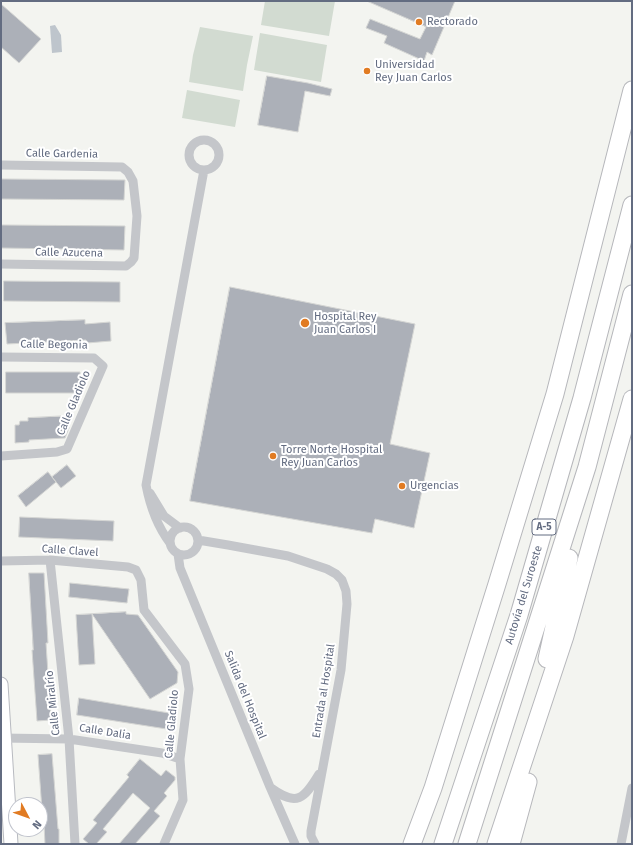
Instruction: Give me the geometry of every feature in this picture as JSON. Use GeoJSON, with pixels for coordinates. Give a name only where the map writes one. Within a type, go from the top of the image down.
{"type":"FeatureCollection","features":[{"type":"Feature","properties":{"kind":"highway"},"geometry":{"type":"LineString","coordinates":[[412,844],[438,773],[495,592],[552,402],[632,90]]}},
{"type":"Feature","properties":{"kind":"highway","name":"Autovía del Suroeste"},"geometry":{"type":"LineString","coordinates":[[443,844],[519,615],[582,398],[632,205]]}},
{"type":"Feature","properties":{"kind":"highway","name":"Autovía del Suroeste"},"geometry":{"type":"LineString","coordinates":[[467,844],[588,467],[632,294]]}},
{"type":"Feature","properties":{"kind":"highway"},"geometry":{"type":"LineString","coordinates":[[496,844],[565,636],[632,399]]}},
{"type":"Feature","properties":{"kind":"highway"},"geometry":{"type":"LineString","coordinates":[[531,736],[588,467]]}},
{"type":"Feature","properties":{"kind":"highway"},"geometry":{"type":"LineString","coordinates":[[511,844],[547,718],[565,636]]}},
{"type":"Feature","properties":{"kind":"street","name":"Calle Gardenia"},"geometry":{"type":"LineString","coordinates":[[1,165],[122,167],[128,172],[133,181],[137,216],[134,258]]}},
{"type":"Feature","properties":{"kind":"street"},"geometry":{"type":"LineString","coordinates":[[170,543],[173,533],[180,528],[186,527],[196,534],[198,540],[197,548],[192,553],[185,555],[178,554],[173,549],[157,522],[149,500],[146,485],[204,170]]}},
{"type":"Feature","properties":{"kind":"street","name":"Calle Azucena"},"geometry":{"type":"LineString","coordinates":[[1,264],[126,266],[132,262],[134,258]]}},
{"type":"Feature","properties":{"kind":"street","name":"Calle Begonia"},"geometry":{"type":"LineString","coordinates":[[1,357],[94,358],[103,366]]}},
{"type":"Feature","properties":{"kind":"street","name":"Calle Gladiolo"},"geometry":{"type":"LineString","coordinates":[[1,456],[57,452],[67,449],[103,366]]}},
{"type":"Feature","properties":{"kind":"street"},"geometry":{"type":"LineString","coordinates":[[146,485],[164,516],[180,528]]}},
{"type":"Feature","properties":{"kind":"street","name":"Entrada al Hospital"},"geometry":{"type":"LineString","coordinates":[[198,540],[288,556],[327,569],[336,574],[342,580],[346,591],[347,604],[342,670],[323,768],[313,840]]}},
{"type":"Feature","properties":{"kind":"street","name":"Salida del Hospital"},"geometry":{"type":"LineString","coordinates":[[178,554],[180,568],[295,844]]}},
{"type":"Feature","properties":{"kind":"street","name":"Calle Clavel"},"geometry":{"type":"LineString","coordinates":[[1,561],[50,560],[128,567],[136,570]]}},
{"type":"Feature","properties":{"kind":"street","name":"Calle Miralrío"},"geometry":{"type":"LineString","coordinates":[[50,560],[69,739],[75,844]]}},
{"type":"Feature","properties":{"kind":"street","name":"Calle Gladiolo"},"geometry":{"type":"LineString","coordinates":[[136,570],[141,580],[144,610],[185,664],[189,689],[180,759],[183,800],[164,844]]}},
{"type":"Feature","properties":{"kind":"street"},"geometry":{"type":"LineString","coordinates":[[1,684],[3,737],[11,844]]}},
{"type":"Feature","properties":{"kind":"street","name":"Calle Dalia"},"geometry":{"type":"LineString","coordinates":[[3,737],[69,739],[162,753],[180,759]]}},
{"type":"Feature","properties":{"kind":"street"},"geometry":{"type":"LineString","coordinates":[[270,787],[286,797],[295,799],[300,798],[304,796],[311,788],[323,768]]}},
{"type":"Feature","properties":{"kind":"street"},"geometry":{"type":"LineString","coordinates":[[620,844],[632,788]]}},
{"type":"Feature","properties":{"kind":"shaded area"},"geometry":{"type":"Polygon","coordinates":[[[265,1],[335,1],[329,36],[261,25],[265,1]]]}},
{"type":"Feature","properties":{"kind":"shaded area"},"geometry":{"type":"Polygon","coordinates":[[[55,25],[61,35],[62,52],[52,53],[50,26],[55,25]]]}},
{"type":"Feature","properties":{"kind":"shaded area"},"geometry":{"type":"Polygon","coordinates":[[[200,27],[253,36],[243,91],[189,82],[193,55],[200,27]]]}},
{"type":"Feature","properties":{"kind":"shaded area"},"geometry":{"type":"Polygon","coordinates":[[[260,33],[327,45],[321,82],[254,70],[260,33]]]}},
{"type":"Feature","properties":{"kind":"shaded area"},"geometry":{"type":"Polygon","coordinates":[[[187,90],[240,100],[235,127],[182,118],[187,90]]]}},
{"type":"Feature","properties":{"kind":"building","name":"Rectorado"},"geometry":{"type":"Polygon","coordinates":[[[367,1],[455,1],[432,55],[427,52],[424,61],[384,43],[387,36],[366,28],[370,19],[420,39],[426,27],[367,1]]]}},
{"type":"Feature","properties":{"kind":"building"},"geometry":{"type":"Polygon","coordinates":[[[1,4],[41,39],[19,63],[1,47],[1,4]]]}},
{"type":"Feature","properties":{"kind":"building"},"geometry":{"type":"Polygon","coordinates":[[[267,76],[332,89],[330,96],[305,91],[298,132],[258,125],[267,76]]]}},
{"type":"Feature","properties":{"kind":"building"},"geometry":{"type":"Polygon","coordinates":[[[1,179],[125,180],[124,200],[1,199],[1,179]]]}},
{"type":"Feature","properties":{"kind":"building"},"geometry":{"type":"Polygon","coordinates":[[[1,225],[125,226],[124,250],[1,248],[1,225]]]}},
{"type":"Feature","properties":{"kind":"building"},"geometry":{"type":"Polygon","coordinates":[[[4,281],[120,282],[120,302],[4,301],[4,281]]]}},
{"type":"Feature","properties":{"kind":"building"},"geometry":{"type":"Polygon","coordinates":[[[230,287],[415,324],[390,444],[430,453],[414,528],[375,519],[372,533],[190,501],[230,287]]]}},
{"type":"Feature","properties":{"kind":"building"},"geometry":{"type":"Polygon","coordinates":[[[85,320],[85,324],[110,322],[111,341],[87,343],[86,340],[7,344],[5,323],[85,320]]]}},
{"type":"Feature","properties":{"kind":"building"},"geometry":{"type":"Polygon","coordinates":[[[6,372],[80,372],[80,393],[6,393],[6,372]]]}},
{"type":"Feature","properties":{"kind":"building"},"geometry":{"type":"Polygon","coordinates":[[[69,416],[69,428],[65,438],[29,440],[29,442],[15,443],[15,425],[19,425],[20,421],[28,421],[28,418],[69,416]]]}},
{"type":"Feature","properties":{"kind":"building"},"geometry":{"type":"Polygon","coordinates":[[[67,465],[76,476],[61,488],[52,477],[67,465]]]}},
{"type":"Feature","properties":{"kind":"building"},"geometry":{"type":"Polygon","coordinates":[[[48,472],[56,482],[26,507],[18,496],[48,472]]]}},
{"type":"Feature","properties":{"kind":"building"},"geometry":{"type":"Polygon","coordinates":[[[20,517],[114,521],[113,541],[19,537],[20,517]]]}},
{"type":"Feature","properties":{"kind":"building"},"geometry":{"type":"Polygon","coordinates":[[[29,573],[44,573],[48,643],[46,643],[51,720],[37,721],[29,573]]]}},
{"type":"Feature","properties":{"kind":"building"},"geometry":{"type":"Polygon","coordinates":[[[70,583],[129,589],[127,603],[69,597],[70,583]]]}},
{"type":"Feature","properties":{"kind":"building"},"geometry":{"type":"Polygon","coordinates":[[[126,612],[126,614],[138,615],[178,672],[177,683],[150,699],[92,614],[126,612]]]}},
{"type":"Feature","properties":{"kind":"building"},"geometry":{"type":"Polygon","coordinates":[[[92,614],[95,664],[79,665],[76,615],[92,614]]]}},
{"type":"Feature","properties":{"kind":"building"},"geometry":{"type":"Polygon","coordinates":[[[79,698],[175,714],[173,730],[77,715],[79,698]]]}},
{"type":"Feature","properties":{"kind":"building"},"geometry":{"type":"Polygon","coordinates":[[[52,754],[59,844],[45,844],[45,837],[48,837],[48,797],[41,797],[38,755],[52,754]]]}},
{"type":"Feature","properties":{"kind":"building"},"geometry":{"type":"Polygon","coordinates":[[[140,759],[161,776],[166,770],[175,777],[175,780],[164,793],[167,796],[154,811],[160,816],[135,844],[119,844],[150,808],[133,793],[103,829],[107,832],[96,844],[89,844],[83,839],[97,823],[93,820],[129,777],[127,775],[140,759]]]}},
{"type":"Feature","properties":{"kind":"place","name":"Rectorado"},"geometry":{"type":"Point","coordinates":[419,22]}},
{"type":"Feature","properties":{"kind":"place","name":"Universidad Rey Juan Carlos"},"geometry":{"type":"Point","coordinates":[367,71]}},
{"type":"Feature","properties":{"kind":"place","name":"Hospital Rey Juan Carlos I"},"geometry":{"type":"Point","coordinates":[305,323]}},
{"type":"Feature","properties":{"kind":"place","name":"Torre Norte Hospital Rey Juan Carlos"},"geometry":{"type":"Point","coordinates":[273,456]}},
{"type":"Feature","properties":{"kind":"place","name":"Urgencias"},"geometry":{"type":"Point","coordinates":[402,486]}}]}
